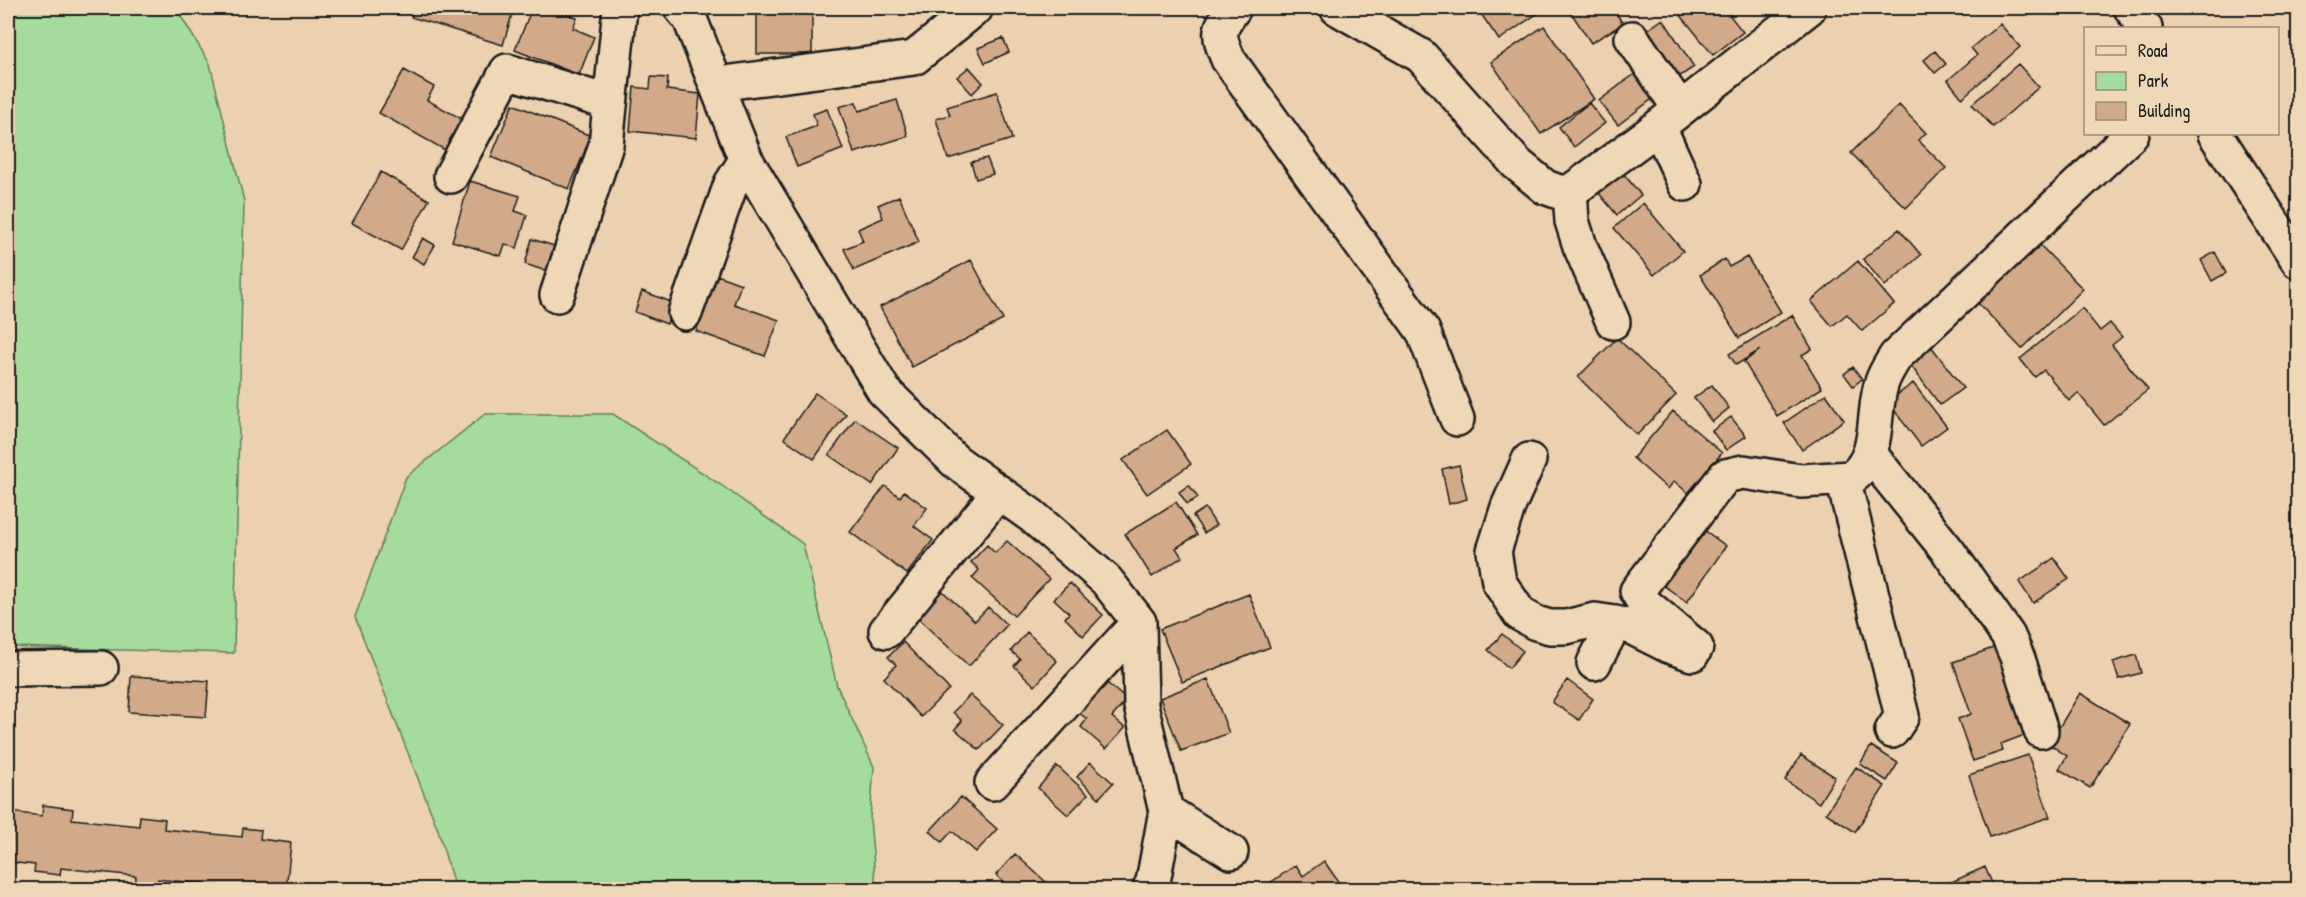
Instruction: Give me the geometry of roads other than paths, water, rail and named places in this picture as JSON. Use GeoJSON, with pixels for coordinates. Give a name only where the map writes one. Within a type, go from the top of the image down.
{"type":"FeatureCollection","features":[{"type":"Feature","properties":{"kind":"street"},"geometry":{"type":"LineString","coordinates":[[557,295],[606,145],[620,8]]}},
{"type":"Feature","properties":{"kind":"street"},"geometry":{"type":"LineString","coordinates":[[681,8],[690,20],[746,160],[884,391],[955,461],[1032,516],[1106,580],[1139,622],[1141,706],[1166,811],[1154,882],[1149,890]]}},
{"type":"Feature","properties":{"kind":"street"},"geometry":{"type":"LineString","coordinates":[[717,84],[914,58],[976,8]]}},
{"type":"Feature","properties":{"kind":"street"},"geometry":{"type":"LineString","coordinates":[[1234,8],[1219,32],[1220,41],[1228,58],[1423,331],[1457,419]]}},
{"type":"Feature","properties":{"kind":"street"},"geometry":{"type":"LineString","coordinates":[[1337,8],[1420,56],[1516,163],[1545,187],[1559,192],[1570,192],[1809,8]]}},
{"type":"Feature","properties":{"kind":"street"},"geometry":{"type":"LineString","coordinates":[[2131,8],[2144,27]]}},
{"type":"Feature","properties":{"kind":"street"},"geometry":{"type":"LineString","coordinates":[[1632,38],[1669,118],[1685,184]]}},
{"type":"Feature","properties":{"kind":"street"},"geometry":{"type":"LineString","coordinates":[[451,176],[507,71],[610,103]]}},
{"type":"Feature","properties":{"kind":"street"},"geometry":{"type":"LineString","coordinates":[[1529,460],[1508,507],[1494,551],[1498,582],[1520,614],[1536,623],[1558,627],[1595,620],[1629,626],[1669,646],[1692,654],[1696,647],[1644,603],[1637,591],[1725,476],[1743,472],[1801,481],[1843,479],[1856,474],[1870,454],[1882,381],[1896,357],[2131,135]]}},
{"type":"Feature","properties":{"kind":"street"},"geometry":{"type":"LineString","coordinates":[[2217,135],[2298,261]]}},
{"type":"Feature","properties":{"kind":"street"},"geometry":{"type":"LineString","coordinates":[[685,313],[731,184],[746,160]]}},
{"type":"Feature","properties":{"kind":"street"},"geometry":{"type":"LineString","coordinates":[[1570,192],[1572,221],[1580,246],[1613,322]]}},
{"type":"Feature","properties":{"kind":"street"},"geometry":{"type":"LineString","coordinates":[[1870,454],[1948,551],[2008,636],[2018,659],[2041,731]]}},
{"type":"Feature","properties":{"kind":"street"},"geometry":{"type":"LineString","coordinates":[[1843,479],[1902,716],[1892,730]]}},
{"type":"Feature","properties":{"kind":"street"},"geometry":{"type":"LineString","coordinates":[[886,631],[999,492]]}},
{"type":"Feature","properties":{"kind":"street"},"geometry":{"type":"LineString","coordinates":[[992,783],[1139,622]]}},
{"type":"Feature","properties":{"kind":"street"},"geometry":{"type":"LineString","coordinates":[[1594,663],[1615,623]]}},
{"type":"Feature","properties":{"kind":"street"},"geometry":{"type":"LineString","coordinates":[[8,669],[101,668]]}},
{"type":"Feature","properties":{"kind":"street"},"geometry":{"type":"LineString","coordinates":[[1166,811],[1231,852]]}}]}
